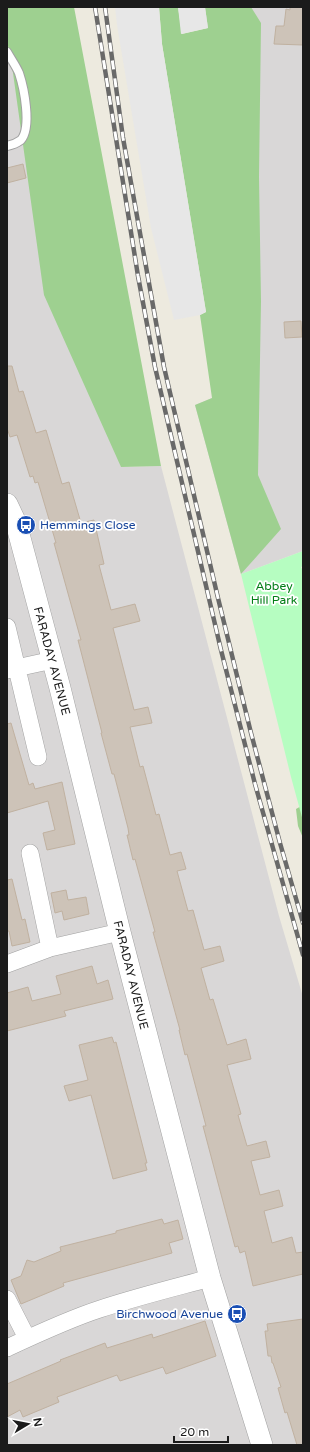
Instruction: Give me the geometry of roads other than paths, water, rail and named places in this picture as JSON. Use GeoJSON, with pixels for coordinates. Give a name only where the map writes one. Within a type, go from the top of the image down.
{"type":"FeatureCollection","features":[{"type":"Feature","properties":{"kind":"street","name":"FARADAY AVENUE"},"geometry":{"type":"LineString","coordinates":[[7,504],[16,523],[52,660],[120,932],[210,1278],[262,1445]]}},
{"type":"Feature","properties":{"kind":"street"},"geometry":{"type":"LineString","coordinates":[[7,627],[12,669],[38,757]]}},
{"type":"Feature","properties":{"kind":"street"},"geometry":{"type":"LineString","coordinates":[[12,669],[52,660]]}},
{"type":"Feature","properties":{"kind":"street"},"geometry":{"type":"LineString","coordinates":[[30,854],[50,948]]}},
{"type":"Feature","properties":{"kind":"street"},"geometry":{"type":"LineString","coordinates":[[7,964],[50,948],[120,932]]}},
{"type":"Feature","properties":{"kind":"street"},"geometry":{"type":"LineString","coordinates":[[7,1348],[27,1338],[98,1309],[210,1278]]}},
{"type":"Feature","properties":{"kind":"street"},"geometry":{"type":"LineString","coordinates":[[7,1299],[27,1338]]}},
{"type":"Feature","properties":{"kind":"lane"},"geometry":{"type":"LineString","coordinates":[[7,52],[14,62],[22,84],[26,119],[24,134],[21,140],[7,146]]}},
{"type":"Feature","properties":{"kind":"railway"},"geometry":{"type":"LineString","coordinates":[[95,7],[138,276],[155,367],[221,650],[255,784],[303,955]]}},
{"type":"Feature","properties":{"kind":"railway"},"geometry":{"type":"LineString","coordinates":[[105,7],[123,138],[164,367],[251,733],[303,923]]}},
{"type":"Feature","properties":{"kind":"place","name":"Hemmings Close"},"geometry":{"type":"Point","coordinates":[26,525]}},
{"type":"Feature","properties":{"kind":"place","name":"Birchwood Avenue"},"geometry":{"type":"Point","coordinates":[237,1314]}},
{"type":"Feature","properties":{"kind":"park label","name":"Abbey Hill Park"},"geometry":{"type":"Point","coordinates":[274,593]}}]}
